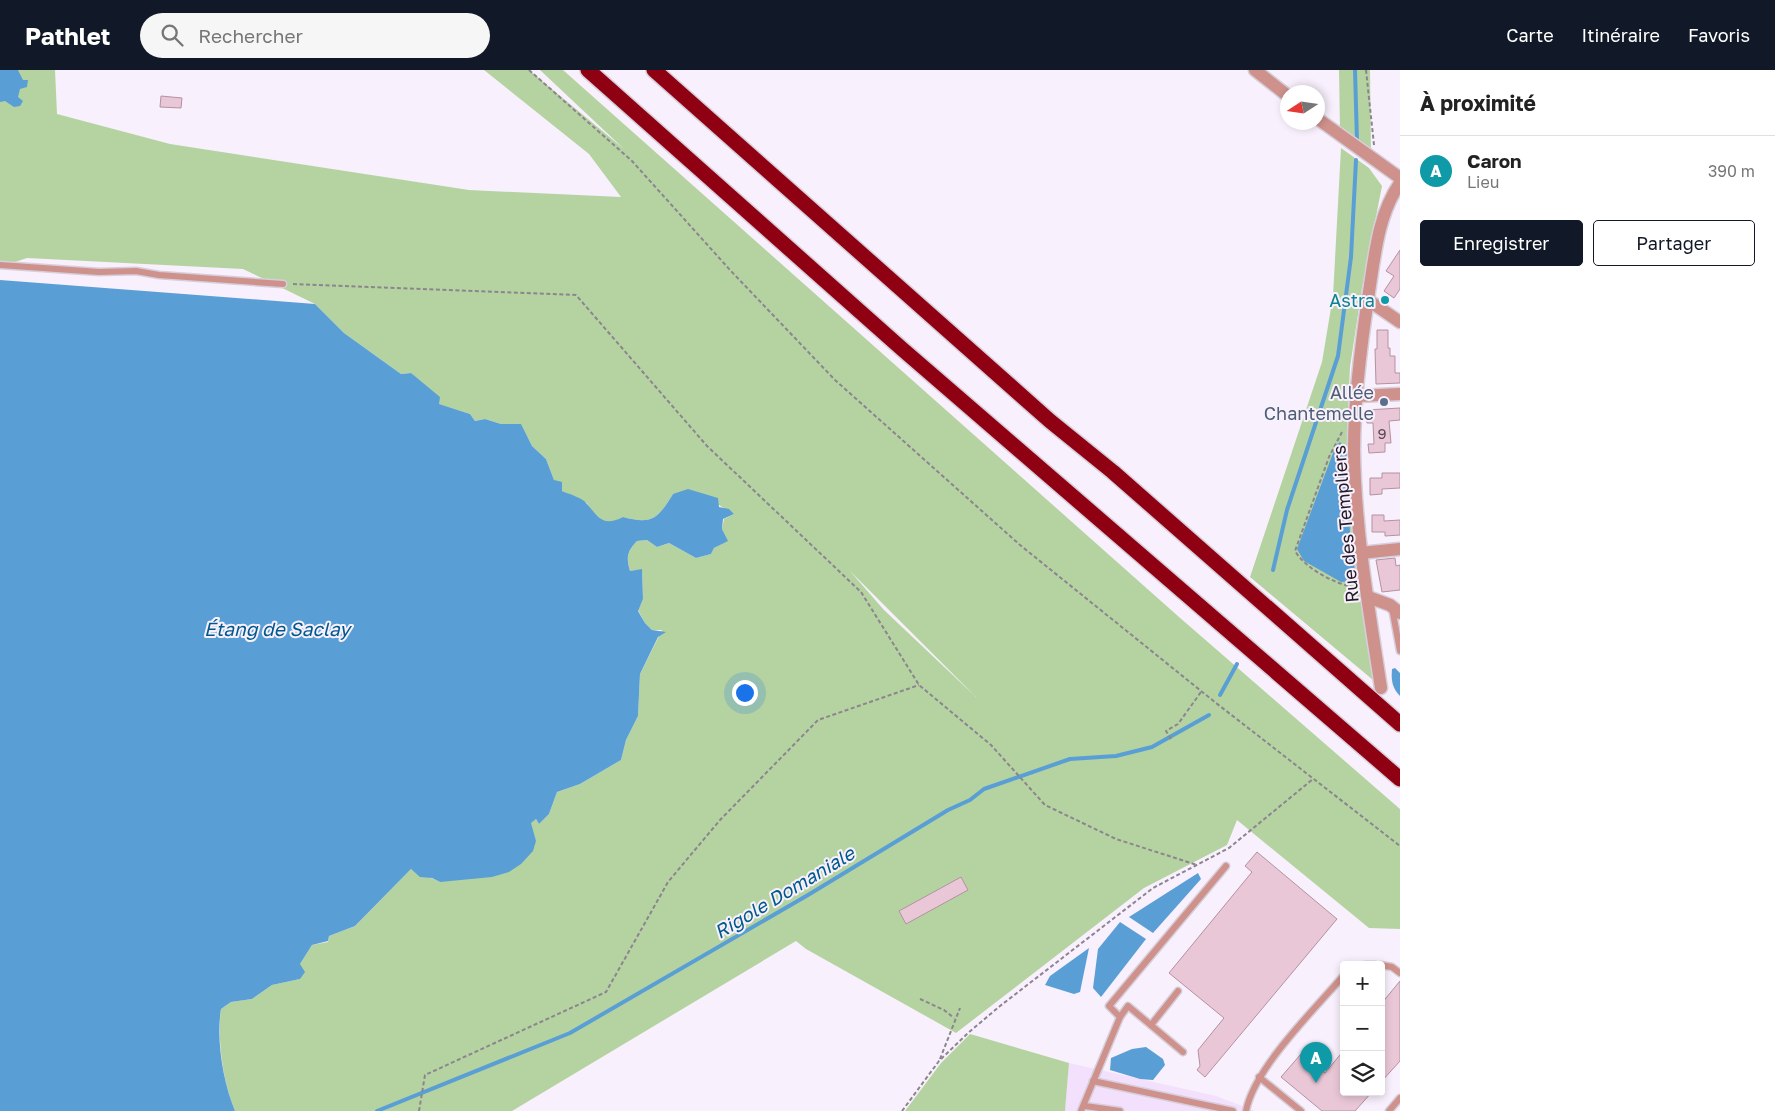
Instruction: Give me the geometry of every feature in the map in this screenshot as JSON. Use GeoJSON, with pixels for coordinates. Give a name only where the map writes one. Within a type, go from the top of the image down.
{"type":"FeatureCollection","features":[{"type":"Feature","properties":{"kind":"highway"},"geometry":{"type":"LineString","coordinates":[[588,70],[908,354],[1400,779]]}},
{"type":"Feature","properties":{"kind":"highway"},"geometry":{"type":"LineString","coordinates":[[654,70],[1050,421],[1114,472],[1400,724]]}},
{"type":"Feature","properties":{"kind":"street"},"geometry":{"type":"LineString","coordinates":[[1255,70],[1280,90]]}},
{"type":"Feature","properties":{"kind":"street"},"geometry":{"type":"LineString","coordinates":[[1325,124],[1400,178]]}},
{"type":"Feature","properties":{"kind":"street","name":"Rue des Templiers"},"geometry":{"type":"LineString","coordinates":[[1381,688],[1361,553],[1354,450],[1360,359],[1368,300],[1382,225],[1389,200],[1400,184]]}},
{"type":"Feature","properties":{"kind":"street"},"geometry":{"type":"LineString","coordinates":[[1368,300],[1400,322]]}},
{"type":"Feature","properties":{"kind":"street"},"geometry":{"type":"LineString","coordinates":[[1358,396],[1400,394]]}},
{"type":"Feature","properties":{"kind":"street"},"geometry":{"type":"LineString","coordinates":[[1361,553],[1400,549]]}},
{"type":"Feature","properties":{"kind":"street"},"geometry":{"type":"LineString","coordinates":[[1368,597],[1396,610]]}},
{"type":"Feature","properties":{"kind":"lane"},"geometry":{"type":"LineString","coordinates":[[0,265],[98,272],[136,271],[159,275],[283,284]]}},
{"type":"Feature","properties":{"kind":"lane"},"geometry":{"type":"LineString","coordinates":[[1396,610],[1400,650]]}},
{"type":"Feature","properties":{"kind":"lane"},"geometry":{"type":"LineString","coordinates":[[1120,1017],[1109,1006],[1226,866]]}},
{"type":"Feature","properties":{"kind":"lane"},"geometry":{"type":"LineString","coordinates":[[1385,966],[1392,967],[1400,973]]}},
{"type":"Feature","properties":{"kind":"lane"},"geometry":{"type":"LineString","coordinates":[[1246,1111],[1249,1097],[1259,1077],[1340,980]]}},
{"type":"Feature","properties":{"kind":"lane"},"geometry":{"type":"LineString","coordinates":[[1151,1025],[1178,991]]}},
{"type":"Feature","properties":{"kind":"lane"},"geometry":{"type":"LineString","coordinates":[[1120,1111],[1083,1108],[1120,1017],[1128,1006],[1183,1052]]}},
{"type":"Feature","properties":{"kind":"lane"},"geometry":{"type":"LineString","coordinates":[[1259,1077],[1301,1111]]}},
{"type":"Feature","properties":{"kind":"lane"},"geometry":{"type":"LineString","coordinates":[[1093,1081],[1233,1111]]}},
{"type":"Feature","properties":{"kind":"lane"},"geometry":{"type":"LineString","coordinates":[[1389,1111],[1400,1098]]}},
{"type":"Feature","properties":{"kind":"path"},"geometry":{"type":"LineString","coordinates":[[529,70],[632,161],[730,270],[835,380],[1020,545],[1201,692],[1400,846]]}},
{"type":"Feature","properties":{"kind":"path"},"geometry":{"type":"LineString","coordinates":[[1366,70],[1369,113],[1376,153],[1382,164]]}},
{"type":"Feature","properties":{"kind":"path"},"geometry":{"type":"LineString","coordinates":[[283,284],[576,295],[706,446],[860,592],[919,686],[991,745],[1045,806],[1116,839],[1197,865]]}},
{"type":"Feature","properties":{"kind":"path"},"geometry":{"type":"LineString","coordinates":[[419,1111],[425,1075],[606,992],[668,882],[720,820],[818,720],[919,686]]}},
{"type":"Feature","properties":{"kind":"path"},"geometry":{"type":"LineString","coordinates":[[1171,739],[1166,730],[1178,724],[1201,692]]}},
{"type":"Feature","properties":{"kind":"path"},"geometry":{"type":"LineString","coordinates":[[902,1111],[939,1061],[968,1032],[1153,888],[1229,848],[1313,778]]}},
{"type":"Feature","properties":{"kind":"path"},"geometry":{"type":"LineString","coordinates":[[920,999],[944,1010],[954,1018]]}},
{"type":"Feature","properties":{"kind":"path"},"geometry":{"type":"LineString","coordinates":[[939,1061],[954,1018],[960,1008]]}},
{"type":"Feature","properties":{"kind":"shaded area"},"geometry":{"type":"Polygon","coordinates":[[[1069,1063],[1216,1096],[1255,1111],[1065,1111],[1069,1063]]]}},
{"type":"Feature","properties":{"kind":"green space"},"geometry":{"type":"Polygon","coordinates":[[[0,70],[55,70],[57,114],[170,144],[469,190],[621,197],[589,154],[484,70],[529,70],[624,149],[540,70],[563,70],[1179,617],[1400,809],[1400,929],[1369,928],[1237,820],[1227,845],[1144,888],[956,1033],[806,949],[796,941],[512,1111],[235,1111],[227,1087],[222,1061],[221,1009],[231,1002],[252,999],[272,985],[300,979],[300,964],[312,945],[328,942],[329,936],[355,926],[411,869],[418,874],[440,882],[536,819],[539,824],[549,814],[557,792],[580,784],[621,760],[626,740],[638,716],[640,674],[662,630],[652,630],[645,623],[638,610],[643,599],[642,570],[630,571],[628,562],[629,551],[637,541],[647,540],[657,547],[669,543],[696,558],[711,554],[714,548],[727,541],[722,529],[724,519],[734,514],[702,495],[673,494],[663,509],[648,520],[623,517],[612,523],[603,521],[591,510],[587,503],[562,491],[554,480],[546,459],[532,446],[521,425],[501,424],[485,419],[475,421],[470,414],[438,404],[411,373],[401,374],[344,333],[315,304],[243,269],[27,258],[0,267],[0,70]],[[850,571],[884,610],[976,697],[850,571]]]}},
{"type":"Feature","properties":{"kind":"green space"},"geometry":{"type":"Polygon","coordinates":[[[1339,70],[1370,70],[1371,153],[1340,131],[1339,70]]]}},
{"type":"Feature","properties":{"kind":"green space"},"geometry":{"type":"Polygon","coordinates":[[[1341,148],[1369,168],[1382,186],[1362,288],[1350,367],[1347,431],[1357,540],[1379,685],[1250,577],[1322,362],[1333,296],[1341,148]]]}},
{"type":"Feature","properties":{"kind":"green space"},"geometry":{"type":"Polygon","coordinates":[[[970,1034],[1069,1063],[1065,1111],[905,1111],[941,1063],[970,1034]]]}},
{"type":"Feature","properties":{"kind":"water"},"geometry":{"type":"Polygon","coordinates":[[[0,70],[18,70],[23,80],[28,80],[27,87],[20,89],[18,97],[23,101],[20,106],[14,107],[5,101],[0,102],[0,70]]]}},
{"type":"Feature","properties":{"kind":"water","name":"Étang de Saclay"},"geometry":{"type":"Polygon","coordinates":[[[0,280],[315,304],[344,333],[401,374],[411,373],[440,397],[439,404],[470,414],[475,421],[485,419],[501,424],[521,424],[532,446],[546,459],[554,480],[562,482],[562,491],[576,496],[585,502],[598,517],[606,521],[623,517],[648,520],[663,509],[673,494],[688,489],[718,498],[719,507],[729,509],[734,514],[723,519],[722,529],[728,541],[714,548],[711,554],[696,558],[669,543],[657,547],[647,540],[637,541],[629,551],[628,562],[630,571],[642,569],[643,599],[638,611],[652,630],[666,632],[658,637],[640,674],[638,716],[626,740],[621,760],[580,784],[557,792],[549,814],[539,824],[536,819],[531,823],[536,841],[533,851],[521,864],[509,872],[492,877],[440,882],[432,878],[420,877],[411,869],[355,926],[329,936],[328,941],[312,945],[300,964],[305,972],[300,979],[272,985],[252,999],[231,1002],[221,1009],[220,1047],[227,1087],[235,1111],[0,1111],[0,280]]]}},
{"type":"Feature","properties":{"kind":"water"},"geometry":{"type":"Polygon","coordinates":[[[1340,442],[1347,450],[1350,533],[1355,572],[1350,581],[1341,582],[1304,561],[1297,549],[1336,445],[1340,442]]]}},
{"type":"Feature","properties":{"kind":"water"},"geometry":{"type":"Polygon","coordinates":[[[1395,668],[1400,673],[1400,696],[1395,690],[1392,680],[1392,669],[1395,668]]]}},
{"type":"Feature","properties":{"kind":"water"},"geometry":{"type":"Polygon","coordinates":[[[1198,873],[1201,879],[1153,933],[1129,917],[1198,873]]]}},
{"type":"Feature","properties":{"kind":"water"},"geometry":{"type":"Polygon","coordinates":[[[1120,922],[1146,939],[1101,997],[1093,988],[1098,949],[1120,922]]]}},
{"type":"Feature","properties":{"kind":"water"},"geometry":{"type":"Polygon","coordinates":[[[1089,948],[1080,992],[1074,994],[1045,985],[1050,976],[1089,948]]]}},
{"type":"Feature","properties":{"kind":"water"},"geometry":{"type":"Polygon","coordinates":[[[1146,1047],[1163,1059],[1165,1065],[1153,1080],[1140,1079],[1110,1070],[1111,1058],[1132,1049],[1146,1047]]]}},
{"type":"Feature","properties":{"kind":"building"},"geometry":{"type":"Polygon","coordinates":[[[161,96],[182,98],[181,108],[160,107],[161,96]]]}},
{"type":"Feature","properties":{"kind":"building"},"geometry":{"type":"Polygon","coordinates":[[[1400,250],[1400,289],[1394,298],[1384,291],[1394,276],[1386,271],[1400,250]]]}},
{"type":"Feature","properties":{"kind":"building"},"geometry":{"type":"Polygon","coordinates":[[[1377,330],[1388,330],[1388,348],[1390,348],[1390,356],[1395,356],[1395,373],[1400,373],[1400,383],[1376,384],[1375,349],[1377,349],[1377,330]]]}},
{"type":"Feature","properties":{"kind":"building"},"geometry":{"type":"Polygon","coordinates":[[[1400,408],[1400,420],[1389,421],[1391,443],[1385,443],[1385,452],[1369,453],[1368,444],[1374,444],[1373,423],[1367,423],[1366,410],[1400,408]]]}},
{"type":"Feature","properties":{"kind":"building"},"geometry":{"type":"Polygon","coordinates":[[[1382,473],[1400,473],[1400,488],[1382,489],[1382,494],[1370,495],[1370,478],[1382,478],[1382,473]]]}},
{"type":"Feature","properties":{"kind":"building"},"geometry":{"type":"Polygon","coordinates":[[[1372,515],[1384,515],[1384,521],[1400,520],[1400,535],[1385,536],[1385,532],[1372,532],[1372,515]]]}},
{"type":"Feature","properties":{"kind":"building"},"geometry":{"type":"Polygon","coordinates":[[[1395,558],[1396,566],[1400,565],[1400,590],[1382,592],[1376,560],[1395,558]]]}},
{"type":"Feature","properties":{"kind":"building"},"geometry":{"type":"Polygon","coordinates":[[[1257,852],[1337,919],[1205,1077],[1197,1070],[1200,1066],[1198,1050],[1224,1018],[1169,973],[1252,872],[1245,866],[1257,852]]]}},
{"type":"Feature","properties":{"kind":"building"},"geometry":{"type":"Polygon","coordinates":[[[961,877],[968,890],[906,924],[899,911],[961,877]]]}},
{"type":"Feature","properties":{"kind":"building"},"geometry":{"type":"Polygon","coordinates":[[[1400,981],[1400,1061],[1385,1078],[1385,1006],[1385,999],[1400,981]]]}},
{"type":"Feature","properties":{"kind":"building"},"geometry":{"type":"Polygon","coordinates":[[[1301,1054],[1325,1073],[1340,1055],[1340,1096],[1368,1096],[1355,1111],[1322,1111],[1281,1077],[1301,1054]]]}},
{"type":"Feature","properties":{"kind":"waterway","name":"Rigole Domaniale"},"geometry":{"type":"LineString","coordinates":[[1355,70],[1357,141]]}},
{"type":"Feature","properties":{"kind":"waterway","name":"Rigole Domaniale"},"geometry":{"type":"LineString","coordinates":[[1273,570],[1287,510],[1338,356],[1351,257],[1356,160]]}},
{"type":"Feature","properties":{"kind":"waterway","name":"Rigole Domaniale"},"geometry":{"type":"LineString","coordinates":[[1220,695],[1237,664]]}},
{"type":"Feature","properties":{"kind":"waterway","name":"Rigole Domaniale"},"geometry":{"type":"LineString","coordinates":[[377,1111],[570,1033],[808,895],[948,810],[970,800],[984,789],[1070,759],[1116,756],[1152,747],[1209,715]]}},
{"type":"Feature","properties":{"kind":"place","name":"Astra"},"geometry":{"type":"Point","coordinates":[1385,300]}},
{"type":"Feature","properties":{"kind":"place","name":"Allée Chantemelle"},"geometry":{"type":"Point","coordinates":[1384,402]}},
{"type":"Feature","properties":{"kind":"place","name":"Caron"},"geometry":{"type":"Point","coordinates":[1316,1083]}}]}
